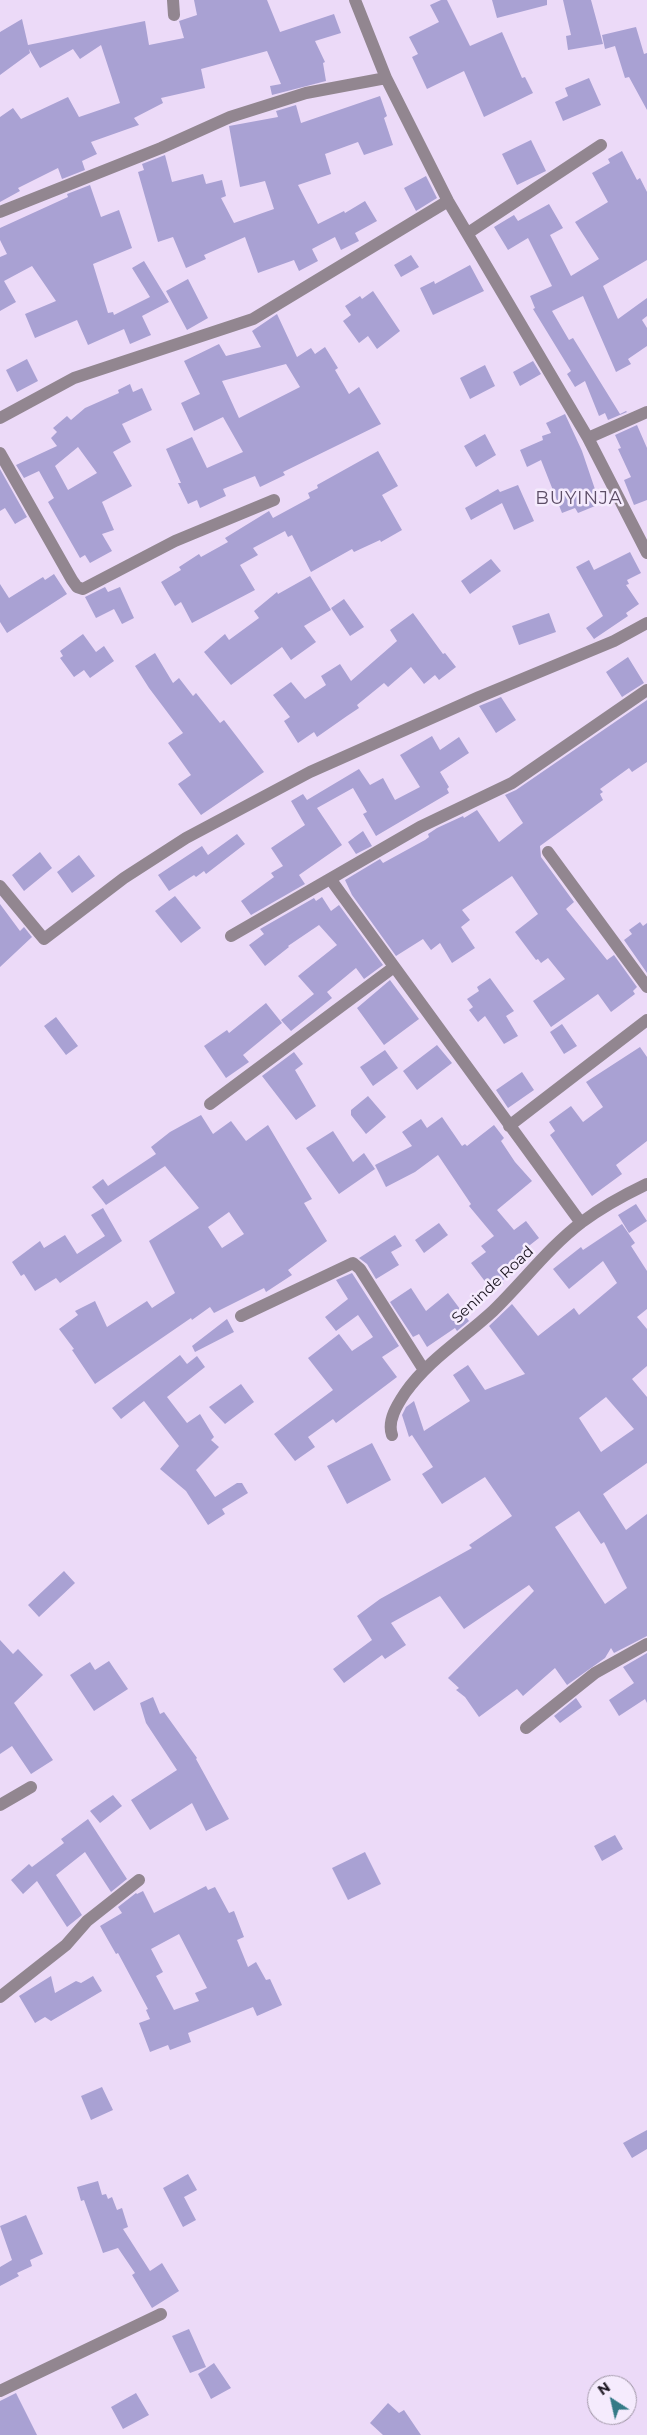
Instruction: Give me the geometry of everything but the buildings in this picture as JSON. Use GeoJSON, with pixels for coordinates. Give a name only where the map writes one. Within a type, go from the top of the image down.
{"type":"FeatureCollection","features":[{"type":"Feature","properties":{"kind":"street"},"geometry":{"type":"LineString","coordinates":[[173,0],[174,16]]}},
{"type":"Feature","properties":{"kind":"street"},"geometry":{"type":"LineString","coordinates":[[355,0],[386,78],[448,201],[588,438],[647,553]]}},
{"type":"Feature","properties":{"kind":"street"},"geometry":{"type":"LineString","coordinates":[[0,212],[161,148],[230,117],[306,94],[386,78]]}},
{"type":"Feature","properties":{"kind":"street"},"geometry":{"type":"LineString","coordinates":[[468,233],[601,145]]}},
{"type":"Feature","properties":{"kind":"street"},"geometry":{"type":"LineString","coordinates":[[0,418],[74,378],[253,319],[448,201]]}},
{"type":"Feature","properties":{"kind":"street"},"geometry":{"type":"LineString","coordinates":[[588,438],[647,412]]}},
{"type":"Feature","properties":{"kind":"street"},"geometry":{"type":"LineString","coordinates":[[0,452],[72,580],[82,589],[175,541],[274,500]]}},
{"type":"Feature","properties":{"kind":"street"},"geometry":{"type":"LineString","coordinates":[[0,886],[44,939],[124,878],[186,838],[302,776],[478,697],[614,641],[647,623]]}},
{"type":"Feature","properties":{"kind":"street"},"geometry":{"type":"LineString","coordinates":[[230,936],[331,880],[420,827],[512,783],[647,690]]}},
{"type":"Feature","properties":{"kind":"street"},"geometry":{"type":"LineString","coordinates":[[548,852],[647,987]]}},
{"type":"Feature","properties":{"kind":"street"},"geometry":{"type":"LineString","coordinates":[[331,880],[581,1223]]}},
{"type":"Feature","properties":{"kind":"street"},"geometry":{"type":"LineString","coordinates":[[210,1104],[394,967]]}},
{"type":"Feature","properties":{"kind":"street"},"geometry":{"type":"LineString","coordinates":[[509,1126],[647,1020]]}},
{"type":"Feature","properties":{"kind":"street","name":"Seninde Road"},"geometry":{"type":"LineString","coordinates":[[392,1435],[390,1422],[405,1393],[424,1370],[495,1309],[581,1223],[624,1195],[647,1184]]}},
{"type":"Feature","properties":{"kind":"street"},"geometry":{"type":"LineString","coordinates":[[241,1316],[353,1263],[360,1269],[424,1370]]}},
{"type":"Feature","properties":{"kind":"street"},"geometry":{"type":"LineString","coordinates":[[526,1728],[595,1674],[647,1644]]}},
{"type":"Feature","properties":{"kind":"street"},"geometry":{"type":"LineString","coordinates":[[0,1805],[32,1787]]}},
{"type":"Feature","properties":{"kind":"street"},"geometry":{"type":"LineString","coordinates":[[0,1997],[66,1945],[87,1921],[139,1880]]}},
{"type":"Feature","properties":{"kind":"street"},"geometry":{"type":"LineString","coordinates":[[0,2391],[161,2314]]}},
{"type":"Feature","properties":{"kind":"district","name":"BUYINJA"},"geometry":{"type":"Point","coordinates":[579,499]}}]}
